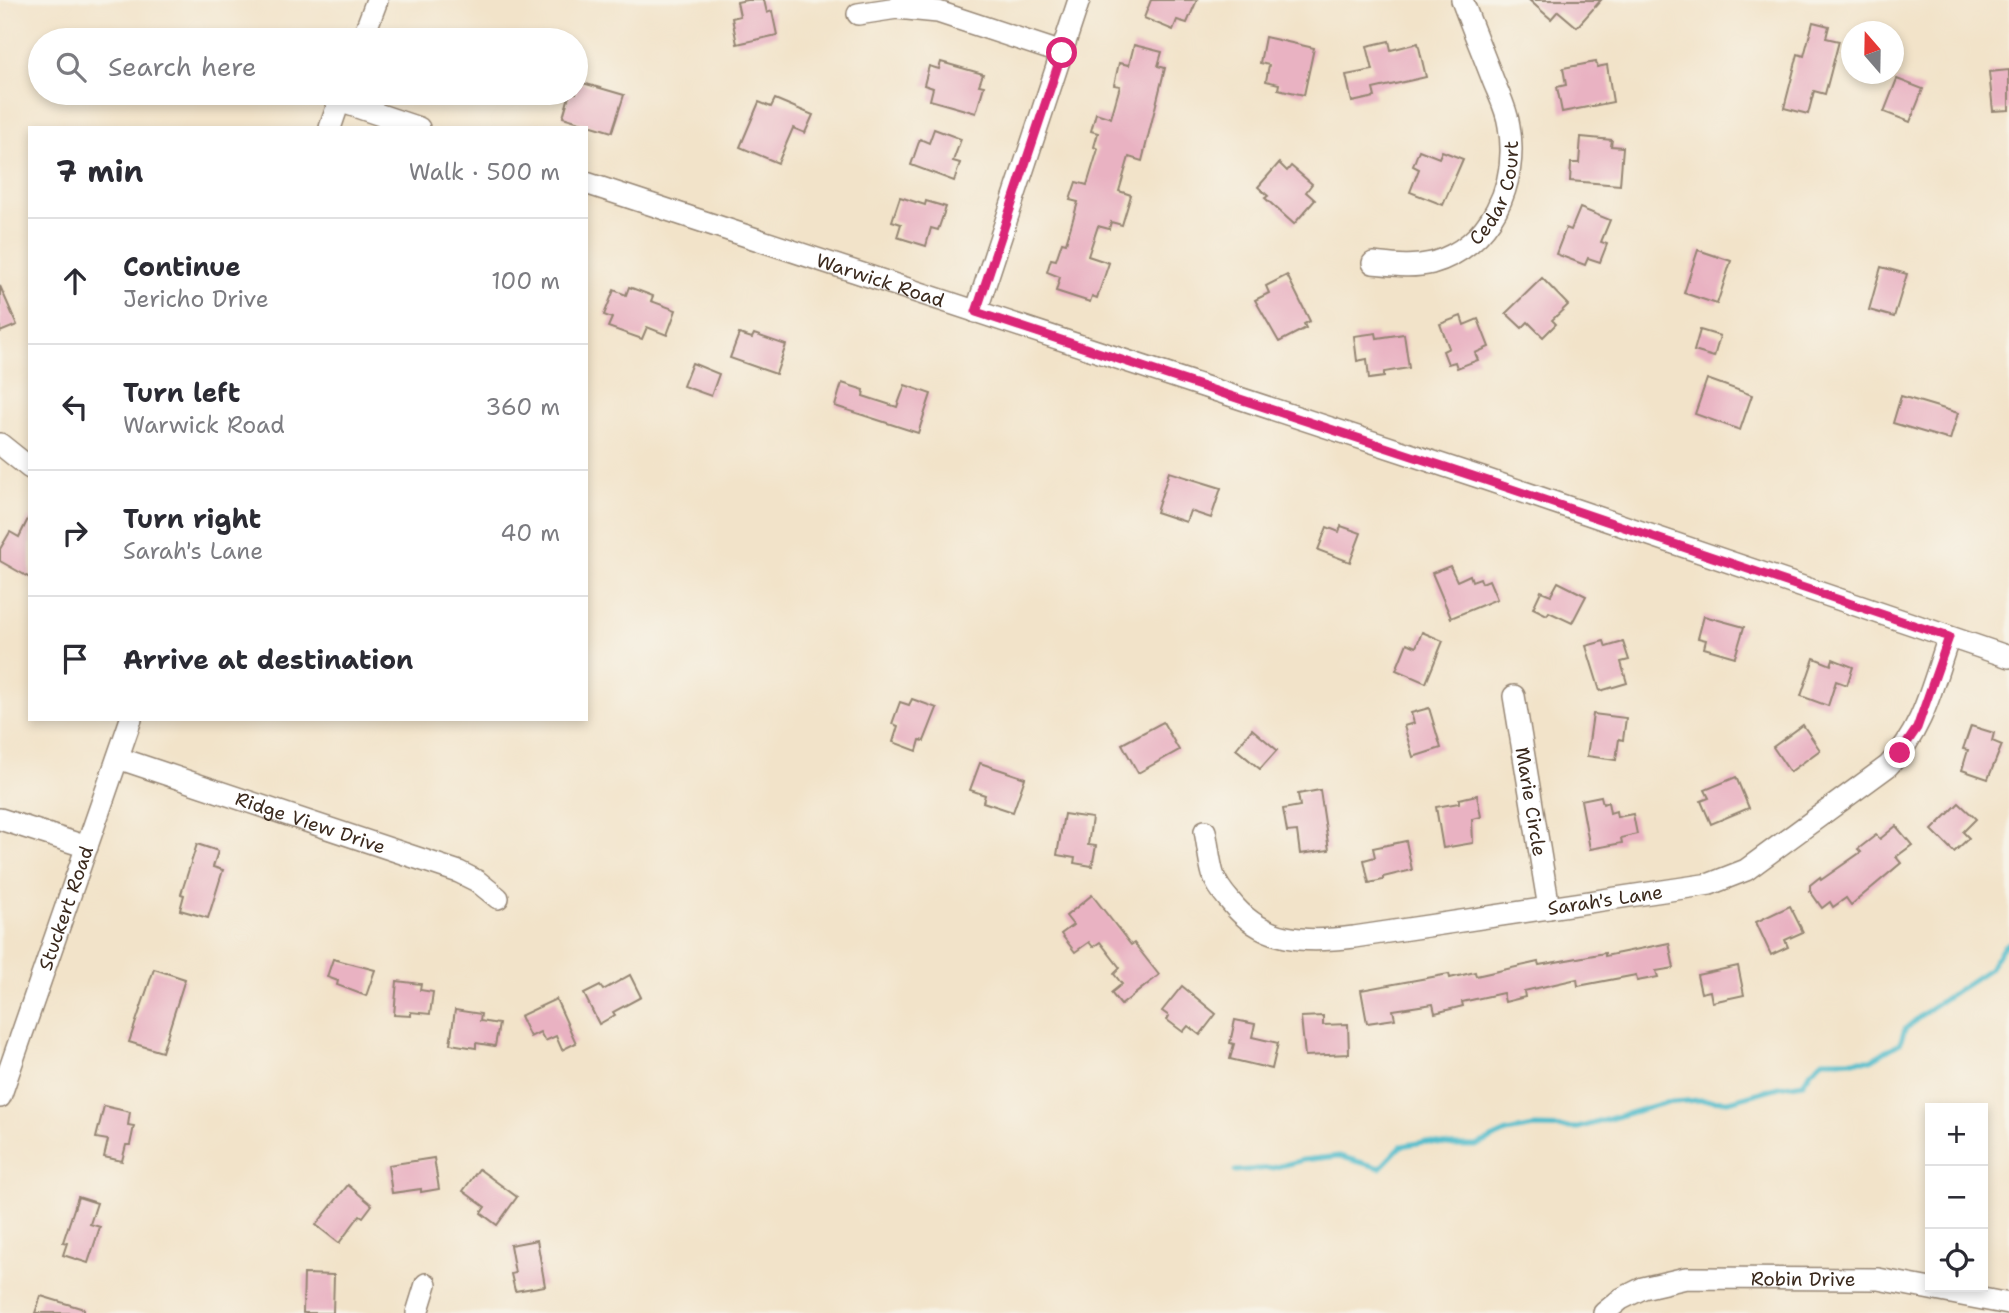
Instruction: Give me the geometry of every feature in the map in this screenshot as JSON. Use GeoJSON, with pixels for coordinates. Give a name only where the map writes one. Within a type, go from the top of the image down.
{"type":"FeatureCollection","features":[{"type":"Feature","properties":{"kind":"street"},"geometry":{"type":"LineString","coordinates":[[366,28],[377,0]]}},
{"type":"Feature","properties":{"kind":"street"},"geometry":{"type":"LineString","coordinates":[[976,312],[1079,0]]}},
{"type":"Feature","properties":{"kind":"street","name":"Cedar Court"},"geometry":{"type":"LineString","coordinates":[[1373,263],[1409,266],[1451,256],[1473,243],[1494,216],[1501,201],[1509,175],[1509,125],[1462,0]]}},
{"type":"Feature","properties":{"kind":"street"},"geometry":{"type":"LineString","coordinates":[[858,14],[897,8],[938,12],[1062,53]]}},
{"type":"Feature","properties":{"kind":"street"},"geometry":{"type":"LineString","coordinates":[[331,126],[338,105]]}},
{"type":"Feature","properties":{"kind":"street"},"geometry":{"type":"LineString","coordinates":[[361,105],[414,126]]}},
{"type":"Feature","properties":{"kind":"street","name":"Warwick Road"},"geometry":{"type":"LineString","coordinates":[[588,184],[1485,480],[2009,657]]}},
{"type":"Feature","properties":{"kind":"street"},"geometry":{"type":"LineString","coordinates":[[0,444],[28,466]]}},
{"type":"Feature","properties":{"kind":"street","name":"Sarah's Lane"},"geometry":{"type":"LineString","coordinates":[[1205,831],[1214,876],[1222,891],[1245,918],[1260,928],[1283,937],[1321,941],[1710,884],[1746,870],[1888,766],[1917,728],[1949,637]]}},
{"type":"Feature","properties":{"kind":"street","name":"Marie Circle"},"geometry":{"type":"LineString","coordinates":[[1514,696],[1549,908]]}},
{"type":"Feature","properties":{"kind":"street","name":"Stuckert Road"},"geometry":{"type":"LineString","coordinates":[[0,1097],[130,721]]}},
{"type":"Feature","properties":{"kind":"street","name":"Ridge View Drive"},"geometry":{"type":"LineString","coordinates":[[118,758],[459,872],[477,881],[498,898]]}},
{"type":"Feature","properties":{"kind":"street"},"geometry":{"type":"LineString","coordinates":[[0,819],[87,847]]}},
{"type":"Feature","properties":{"kind":"street","name":"Robin Drive"},"geometry":{"type":"LineString","coordinates":[[1604,1313],[1621,1299],[1643,1288],[1686,1278],[1878,1279],[2009,1304]]}},
{"type":"Feature","properties":{"kind":"street"},"geometry":{"type":"LineString","coordinates":[[417,1313],[426,1284]]}},
{"type":"Feature","properties":{"kind":"building"},"geometry":{"type":"Polygon","coordinates":[[[764,0],[767,13],[772,11],[777,35],[737,44],[732,18],[740,16],[737,2],[764,0]]]}},
{"type":"Feature","properties":{"kind":"building"},"geometry":{"type":"Polygon","coordinates":[[[1151,0],[1197,0],[1187,23],[1177,20],[1173,30],[1144,18],[1151,0]]]}},
{"type":"Feature","properties":{"kind":"building"},"geometry":{"type":"Polygon","coordinates":[[[1529,0],[1601,0],[1577,27],[1558,11],[1551,19],[1529,0]]]}},
{"type":"Feature","properties":{"kind":"building"},"geometry":{"type":"Polygon","coordinates":[[[1813,22],[1829,26],[1826,38],[1839,41],[1825,94],[1814,91],[1808,114],[1784,108],[1798,54],[1804,56],[1813,22]]]}},
{"type":"Feature","properties":{"kind":"building"},"geometry":{"type":"Polygon","coordinates":[[[1265,37],[1314,48],[1304,95],[1278,89],[1279,84],[1266,81],[1269,65],[1260,63],[1265,37]]]}},
{"type":"Feature","properties":{"kind":"building"},"geometry":{"type":"Polygon","coordinates":[[[1389,41],[1391,50],[1418,43],[1426,77],[1373,89],[1375,97],[1352,102],[1346,75],[1373,70],[1367,46],[1389,41]]]}},
{"type":"Feature","properties":{"kind":"building"},"geometry":{"type":"Polygon","coordinates":[[[1134,45],[1162,52],[1158,66],[1165,68],[1142,161],[1129,157],[1119,191],[1131,195],[1122,225],[1111,222],[1109,229],[1098,226],[1088,256],[1109,263],[1097,298],[1092,296],[1090,302],[1056,291],[1060,277],[1047,272],[1051,259],[1056,260],[1062,242],[1066,243],[1078,202],[1070,200],[1076,182],[1087,185],[1098,149],[1094,147],[1098,133],[1091,131],[1096,113],[1111,118],[1120,86],[1114,85],[1119,63],[1129,65],[1134,45]]]}},
{"type":"Feature","properties":{"kind":"building"},"geometry":{"type":"Polygon","coordinates":[[[941,62],[983,74],[979,85],[984,86],[976,113],[930,100],[933,88],[924,85],[929,66],[939,69],[941,62]]]}},
{"type":"Feature","properties":{"kind":"building"},"geometry":{"type":"Polygon","coordinates":[[[1596,62],[1597,67],[1607,65],[1613,102],[1562,112],[1557,87],[1566,85],[1563,68],[1596,62]]]}},
{"type":"Feature","properties":{"kind":"building"},"geometry":{"type":"Polygon","coordinates":[[[2009,70],[2009,110],[1993,111],[1989,72],[2009,70]]]}},
{"type":"Feature","properties":{"kind":"building"},"geometry":{"type":"Polygon","coordinates":[[[1904,82],[1923,89],[1910,122],[1884,112],[1895,84],[1904,84],[1904,82]]]}},
{"type":"Feature","properties":{"kind":"building"},"geometry":{"type":"Polygon","coordinates":[[[588,84],[624,95],[612,132],[563,117],[566,105],[588,105],[588,84]]]}},
{"type":"Feature","properties":{"kind":"building"},"geometry":{"type":"Polygon","coordinates":[[[775,99],[813,115],[805,133],[793,128],[778,163],[740,147],[759,102],[771,107],[775,99]]]}},
{"type":"Feature","properties":{"kind":"building"},"geometry":{"type":"Polygon","coordinates":[[[934,129],[961,139],[953,161],[960,163],[954,181],[911,165],[920,139],[929,143],[934,129]]]}},
{"type":"Feature","properties":{"kind":"building"},"geometry":{"type":"Polygon","coordinates":[[[1581,137],[1612,140],[1611,146],[1623,147],[1620,185],[1570,181],[1571,163],[1579,163],[1581,137]]]}},
{"type":"Feature","properties":{"kind":"building"},"geometry":{"type":"Polygon","coordinates":[[[1419,150],[1439,158],[1442,151],[1463,159],[1443,205],[1410,192],[1419,169],[1413,166],[1419,150]]]}},
{"type":"Feature","properties":{"kind":"building"},"geometry":{"type":"Polygon","coordinates":[[[1279,163],[1287,171],[1291,166],[1312,184],[1306,192],[1315,200],[1294,224],[1265,198],[1268,196],[1258,187],[1279,163]]]}},
{"type":"Feature","properties":{"kind":"building"},"geometry":{"type":"Polygon","coordinates":[[[900,197],[925,205],[926,201],[946,207],[938,230],[931,228],[926,246],[897,237],[901,224],[892,221],[900,197]]]}},
{"type":"Feature","properties":{"kind":"building"},"geometry":{"type":"Polygon","coordinates":[[[1580,208],[1610,220],[1601,242],[1607,244],[1600,262],[1588,258],[1585,265],[1556,254],[1566,228],[1571,230],[1580,208]]]}},
{"type":"Feature","properties":{"kind":"building"},"geometry":{"type":"Polygon","coordinates":[[[1698,250],[1731,261],[1717,304],[1684,293],[1698,250]]]}},
{"type":"Feature","properties":{"kind":"building"},"geometry":{"type":"Polygon","coordinates":[[[1881,267],[1907,274],[1894,317],[1869,310],[1881,267]]]}},
{"type":"Feature","properties":{"kind":"building"},"geometry":{"type":"Polygon","coordinates":[[[1287,275],[1310,321],[1304,324],[1306,328],[1279,342],[1255,300],[1269,293],[1266,286],[1287,275]]]}},
{"type":"Feature","properties":{"kind":"building"},"geometry":{"type":"Polygon","coordinates":[[[1542,278],[1568,305],[1552,320],[1556,324],[1543,337],[1528,322],[1522,328],[1506,313],[1542,278]]]}},
{"type":"Feature","properties":{"kind":"building"},"geometry":{"type":"Polygon","coordinates":[[[0,286],[17,325],[0,332],[0,286]]]}},
{"type":"Feature","properties":{"kind":"building"},"geometry":{"type":"Polygon","coordinates":[[[629,287],[653,296],[651,301],[676,310],[667,335],[647,327],[642,339],[608,327],[612,318],[604,315],[614,290],[626,295],[629,287]]]}},
{"type":"Feature","properties":{"kind":"building"},"geometry":{"type":"Polygon","coordinates":[[[1461,316],[1464,325],[1478,319],[1489,347],[1475,353],[1478,360],[1457,368],[1455,362],[1448,364],[1443,351],[1449,348],[1440,324],[1461,316]]]}},
{"type":"Feature","properties":{"kind":"building"},"geometry":{"type":"Polygon","coordinates":[[[1700,330],[1720,336],[1714,357],[1694,351],[1700,330]]]}},
{"type":"Feature","properties":{"kind":"building"},"geometry":{"type":"Polygon","coordinates":[[[1376,333],[1377,338],[1404,334],[1409,368],[1384,372],[1384,377],[1369,379],[1367,359],[1357,361],[1354,336],[1376,333]]]}},
{"type":"Feature","properties":{"kind":"building"},"geometry":{"type":"Polygon","coordinates":[[[739,334],[752,338],[754,334],[786,345],[776,374],[730,358],[739,334]]]}},
{"type":"Feature","properties":{"kind":"building"},"geometry":{"type":"Polygon","coordinates":[[[692,363],[719,374],[711,396],[683,386],[692,363]]]}},
{"type":"Feature","properties":{"kind":"building"},"geometry":{"type":"Polygon","coordinates":[[[1707,379],[1752,395],[1740,430],[1695,414],[1707,379]]]}},
{"type":"Feature","properties":{"kind":"building"},"geometry":{"type":"Polygon","coordinates":[[[842,383],[864,390],[863,396],[897,407],[905,385],[931,394],[918,433],[835,406],[842,383]]]}},
{"type":"Feature","properties":{"kind":"building"},"geometry":{"type":"Polygon","coordinates":[[[1901,396],[1958,413],[1950,440],[1893,423],[1901,396]]]}},
{"type":"Feature","properties":{"kind":"building"},"geometry":{"type":"Polygon","coordinates":[[[1169,472],[1221,488],[1211,518],[1190,511],[1186,522],[1156,512],[1169,472]]]}},
{"type":"Feature","properties":{"kind":"building"},"geometry":{"type":"Polygon","coordinates":[[[28,519],[28,577],[0,561],[0,549],[10,532],[19,537],[28,519]]]}},
{"type":"Feature","properties":{"kind":"building"},"geometry":{"type":"Polygon","coordinates":[[[1341,526],[1361,533],[1350,562],[1318,550],[1327,527],[1339,532],[1341,526]]]}},
{"type":"Feature","properties":{"kind":"building"},"geometry":{"type":"Polygon","coordinates":[[[1450,566],[1457,581],[1470,575],[1472,581],[1480,578],[1482,583],[1489,580],[1497,599],[1451,618],[1432,573],[1450,566]]]}},
{"type":"Feature","properties":{"kind":"building"},"geometry":{"type":"Polygon","coordinates":[[[1558,582],[1586,596],[1572,623],[1533,608],[1541,591],[1551,595],[1558,582]]]}},
{"type":"Feature","properties":{"kind":"building"},"geometry":{"type":"Polygon","coordinates":[[[1704,616],[1744,627],[1735,657],[1704,648],[1706,640],[1698,638],[1704,616]]]}},
{"type":"Feature","properties":{"kind":"building"},"geometry":{"type":"Polygon","coordinates":[[[1422,632],[1443,641],[1426,683],[1396,670],[1407,643],[1416,647],[1422,632]]]}},
{"type":"Feature","properties":{"kind":"building"},"geometry":{"type":"Polygon","coordinates":[[[1604,641],[1606,647],[1623,642],[1629,660],[1621,662],[1627,683],[1600,691],[1586,646],[1604,641]]]}},
{"type":"Feature","properties":{"kind":"building"},"geometry":{"type":"Polygon","coordinates":[[[1814,658],[1831,665],[1833,659],[1853,667],[1847,685],[1836,681],[1828,706],[1801,696],[1814,658]]]}},
{"type":"Feature","properties":{"kind":"building"},"geometry":{"type":"Polygon","coordinates":[[[912,699],[937,708],[924,741],[920,740],[917,751],[893,742],[898,726],[892,724],[900,702],[909,705],[912,699]]]}},
{"type":"Feature","properties":{"kind":"building"},"geometry":{"type":"Polygon","coordinates":[[[1429,708],[1441,748],[1413,757],[1404,726],[1414,723],[1411,713],[1429,708]]]}},
{"type":"Feature","properties":{"kind":"building"},"geometry":{"type":"Polygon","coordinates":[[[1593,714],[1626,718],[1623,740],[1619,739],[1616,760],[1587,756],[1593,714]]]}},
{"type":"Feature","properties":{"kind":"building"},"geometry":{"type":"Polygon","coordinates":[[[1163,722],[1179,750],[1138,773],[1122,744],[1163,722]]]}},
{"type":"Feature","properties":{"kind":"building"},"geometry":{"type":"Polygon","coordinates":[[[1803,725],[1820,750],[1790,772],[1773,747],[1803,725]]]}},
{"type":"Feature","properties":{"kind":"building"},"geometry":{"type":"Polygon","coordinates":[[[1971,726],[1994,733],[1992,741],[2002,745],[1988,779],[1962,770],[1968,750],[1963,749],[1971,726]]]}},
{"type":"Feature","properties":{"kind":"building"},"geometry":{"type":"Polygon","coordinates":[[[1252,729],[1277,750],[1260,769],[1236,749],[1252,729]]]}},
{"type":"Feature","properties":{"kind":"building"},"geometry":{"type":"Polygon","coordinates":[[[980,763],[1025,778],[1013,812],[983,802],[985,795],[970,790],[980,763]]]}},
{"type":"Feature","properties":{"kind":"building"},"geometry":{"type":"Polygon","coordinates":[[[1736,777],[1749,808],[1711,824],[1701,801],[1709,798],[1705,790],[1736,777]]]}},
{"type":"Feature","properties":{"kind":"building"},"geometry":{"type":"Polygon","coordinates":[[[1320,790],[1329,850],[1300,854],[1297,831],[1287,832],[1283,809],[1300,806],[1298,794],[1320,790]]]}},
{"type":"Feature","properties":{"kind":"building"},"geometry":{"type":"Polygon","coordinates":[[[1477,795],[1481,817],[1472,819],[1473,843],[1443,848],[1436,807],[1459,803],[1459,799],[1477,795]]]}},
{"type":"Feature","properties":{"kind":"building"},"geometry":{"type":"Polygon","coordinates":[[[1601,796],[1603,804],[1608,802],[1610,813],[1616,811],[1617,817],[1633,814],[1637,834],[1621,838],[1622,843],[1590,849],[1581,800],[1601,796]]]}},
{"type":"Feature","properties":{"kind":"building"},"geometry":{"type":"Polygon","coordinates":[[[1959,803],[1976,819],[1963,832],[1969,838],[1954,852],[1932,830],[1959,803]]]}},
{"type":"Feature","properties":{"kind":"building"},"geometry":{"type":"Polygon","coordinates":[[[1064,814],[1092,818],[1088,845],[1096,846],[1092,866],[1074,863],[1075,858],[1057,855],[1064,814]]]}},
{"type":"Feature","properties":{"kind":"building"},"geometry":{"type":"Polygon","coordinates":[[[1896,826],[1912,845],[1896,857],[1901,863],[1851,905],[1846,898],[1833,907],[1830,902],[1822,908],[1810,891],[1810,885],[1861,852],[1858,849],[1876,835],[1880,839],[1896,826]]]}},
{"type":"Feature","properties":{"kind":"building"},"geometry":{"type":"Polygon","coordinates":[[[1406,841],[1412,870],[1369,883],[1364,860],[1375,857],[1373,848],[1406,841]]]}},
{"type":"Feature","properties":{"kind":"building"},"geometry":{"type":"Polygon","coordinates":[[[197,844],[218,851],[213,867],[223,870],[208,918],[180,910],[184,895],[181,894],[197,844]]]}},
{"type":"Feature","properties":{"kind":"building"},"geometry":{"type":"Polygon","coordinates":[[[1092,895],[1131,945],[1134,943],[1159,975],[1121,1005],[1111,993],[1122,984],[1114,974],[1120,968],[1100,942],[1093,947],[1089,942],[1075,952],[1061,934],[1073,925],[1066,916],[1092,895]]]}},
{"type":"Feature","properties":{"kind":"building"},"geometry":{"type":"Polygon","coordinates":[[[1790,906],[1803,932],[1785,940],[1788,947],[1771,955],[1756,922],[1790,906]]]}},
{"type":"Feature","properties":{"kind":"building"},"geometry":{"type":"Polygon","coordinates":[[[1669,943],[1674,968],[1656,971],[1658,977],[1637,981],[1636,975],[1578,986],[1577,979],[1524,991],[1525,997],[1505,1002],[1503,993],[1462,1002],[1463,1006],[1435,1013],[1433,1004],[1393,1010],[1395,1019],[1367,1023],[1361,990],[1449,974],[1450,978],[1475,972],[1476,976],[1538,962],[1539,965],[1605,953],[1605,956],[1669,943]]]}},
{"type":"Feature","properties":{"kind":"building"},"geometry":{"type":"Polygon","coordinates":[[[333,959],[375,970],[366,996],[337,985],[338,981],[327,977],[333,959]]]}},
{"type":"Feature","properties":{"kind":"building"},"geometry":{"type":"Polygon","coordinates":[[[1738,966],[1744,995],[1712,1002],[1710,991],[1701,993],[1697,975],[1738,966]]]}},
{"type":"Feature","properties":{"kind":"building"},"geometry":{"type":"Polygon","coordinates":[[[154,969],[185,979],[162,1052],[129,1042],[154,969]]]}},
{"type":"Feature","properties":{"kind":"building"},"geometry":{"type":"Polygon","coordinates":[[[630,975],[641,997],[613,1012],[615,1015],[599,1024],[584,994],[600,986],[603,990],[630,975]]]}},
{"type":"Feature","properties":{"kind":"building"},"geometry":{"type":"Polygon","coordinates":[[[397,981],[421,984],[420,990],[433,992],[430,1014],[411,1012],[411,1016],[394,1015],[397,981]]]}},
{"type":"Feature","properties":{"kind":"building"},"geometry":{"type":"Polygon","coordinates":[[[1182,986],[1216,1014],[1200,1035],[1188,1026],[1183,1032],[1167,1020],[1169,1016],[1162,1011],[1182,986]]]}},
{"type":"Feature","properties":{"kind":"building"},"geometry":{"type":"Polygon","coordinates":[[[556,999],[576,1043],[562,1050],[556,1036],[545,1041],[540,1032],[530,1037],[520,1016],[556,999]]]}},
{"type":"Feature","properties":{"kind":"building"},"geometry":{"type":"Polygon","coordinates":[[[455,1010],[481,1014],[480,1021],[499,1024],[495,1046],[476,1043],[476,1048],[450,1044],[455,1010]]]}},
{"type":"Feature","properties":{"kind":"building"},"geometry":{"type":"Polygon","coordinates":[[[1323,1016],[1323,1025],[1348,1024],[1349,1054],[1305,1056],[1301,1017],[1323,1016]]]}},
{"type":"Feature","properties":{"kind":"building"},"geometry":{"type":"Polygon","coordinates":[[[1235,1020],[1255,1024],[1252,1037],[1278,1043],[1272,1069],[1230,1059],[1235,1020]]]}},
{"type":"Feature","properties":{"kind":"building"},"geometry":{"type":"Polygon","coordinates":[[[104,1106],[130,1112],[128,1125],[134,1126],[130,1145],[126,1145],[122,1161],[104,1157],[108,1140],[96,1138],[104,1106]]]}},
{"type":"Feature","properties":{"kind":"building"},"geometry":{"type":"Polygon","coordinates":[[[434,1158],[439,1189],[392,1193],[388,1165],[434,1158]]]}},
{"type":"Feature","properties":{"kind":"building"},"geometry":{"type":"Polygon","coordinates":[[[479,1169],[517,1197],[497,1225],[481,1213],[485,1207],[463,1191],[479,1169]]]}},
{"type":"Feature","properties":{"kind":"building"},"geometry":{"type":"Polygon","coordinates":[[[348,1185],[372,1205],[363,1217],[360,1215],[339,1243],[316,1225],[348,1185]]]}},
{"type":"Feature","properties":{"kind":"building"},"geometry":{"type":"Polygon","coordinates":[[[78,1197],[97,1203],[90,1224],[100,1227],[88,1263],[63,1255],[67,1243],[63,1242],[78,1197]]]}},
{"type":"Feature","properties":{"kind":"building"},"geometry":{"type":"Polygon","coordinates":[[[537,1240],[545,1286],[515,1291],[511,1274],[515,1273],[510,1245],[537,1240]]]}},
{"type":"Feature","properties":{"kind":"building"},"geometry":{"type":"Polygon","coordinates":[[[304,1274],[334,1275],[333,1313],[303,1313],[304,1274]]]}},
{"type":"Feature","properties":{"kind":"building"},"geometry":{"type":"Polygon","coordinates":[[[41,1296],[84,1309],[84,1313],[35,1313],[41,1296]]]}},
{"type":"Feature","properties":{"kind":"waterway"},"geometry":{"type":"LineString","coordinates":[[1235,1171],[1272,1168],[1303,1160],[1339,1156],[1380,1168],[1401,1146],[1424,1142],[1476,1146],[1507,1132],[1534,1127],[1578,1128],[1664,1103],[1729,1101],[1803,1083],[1823,1060],[1871,1060],[1900,1043],[1905,1029],[1929,1009],[1989,969],[2004,946],[2009,943]]}},
{"type":"Feature","properties":{"kind":"route"},"geometry":{"type":"LineString","coordinates":[[1062,53],[976,312],[1949,637],[1917,728],[1900,753]]}}]}
